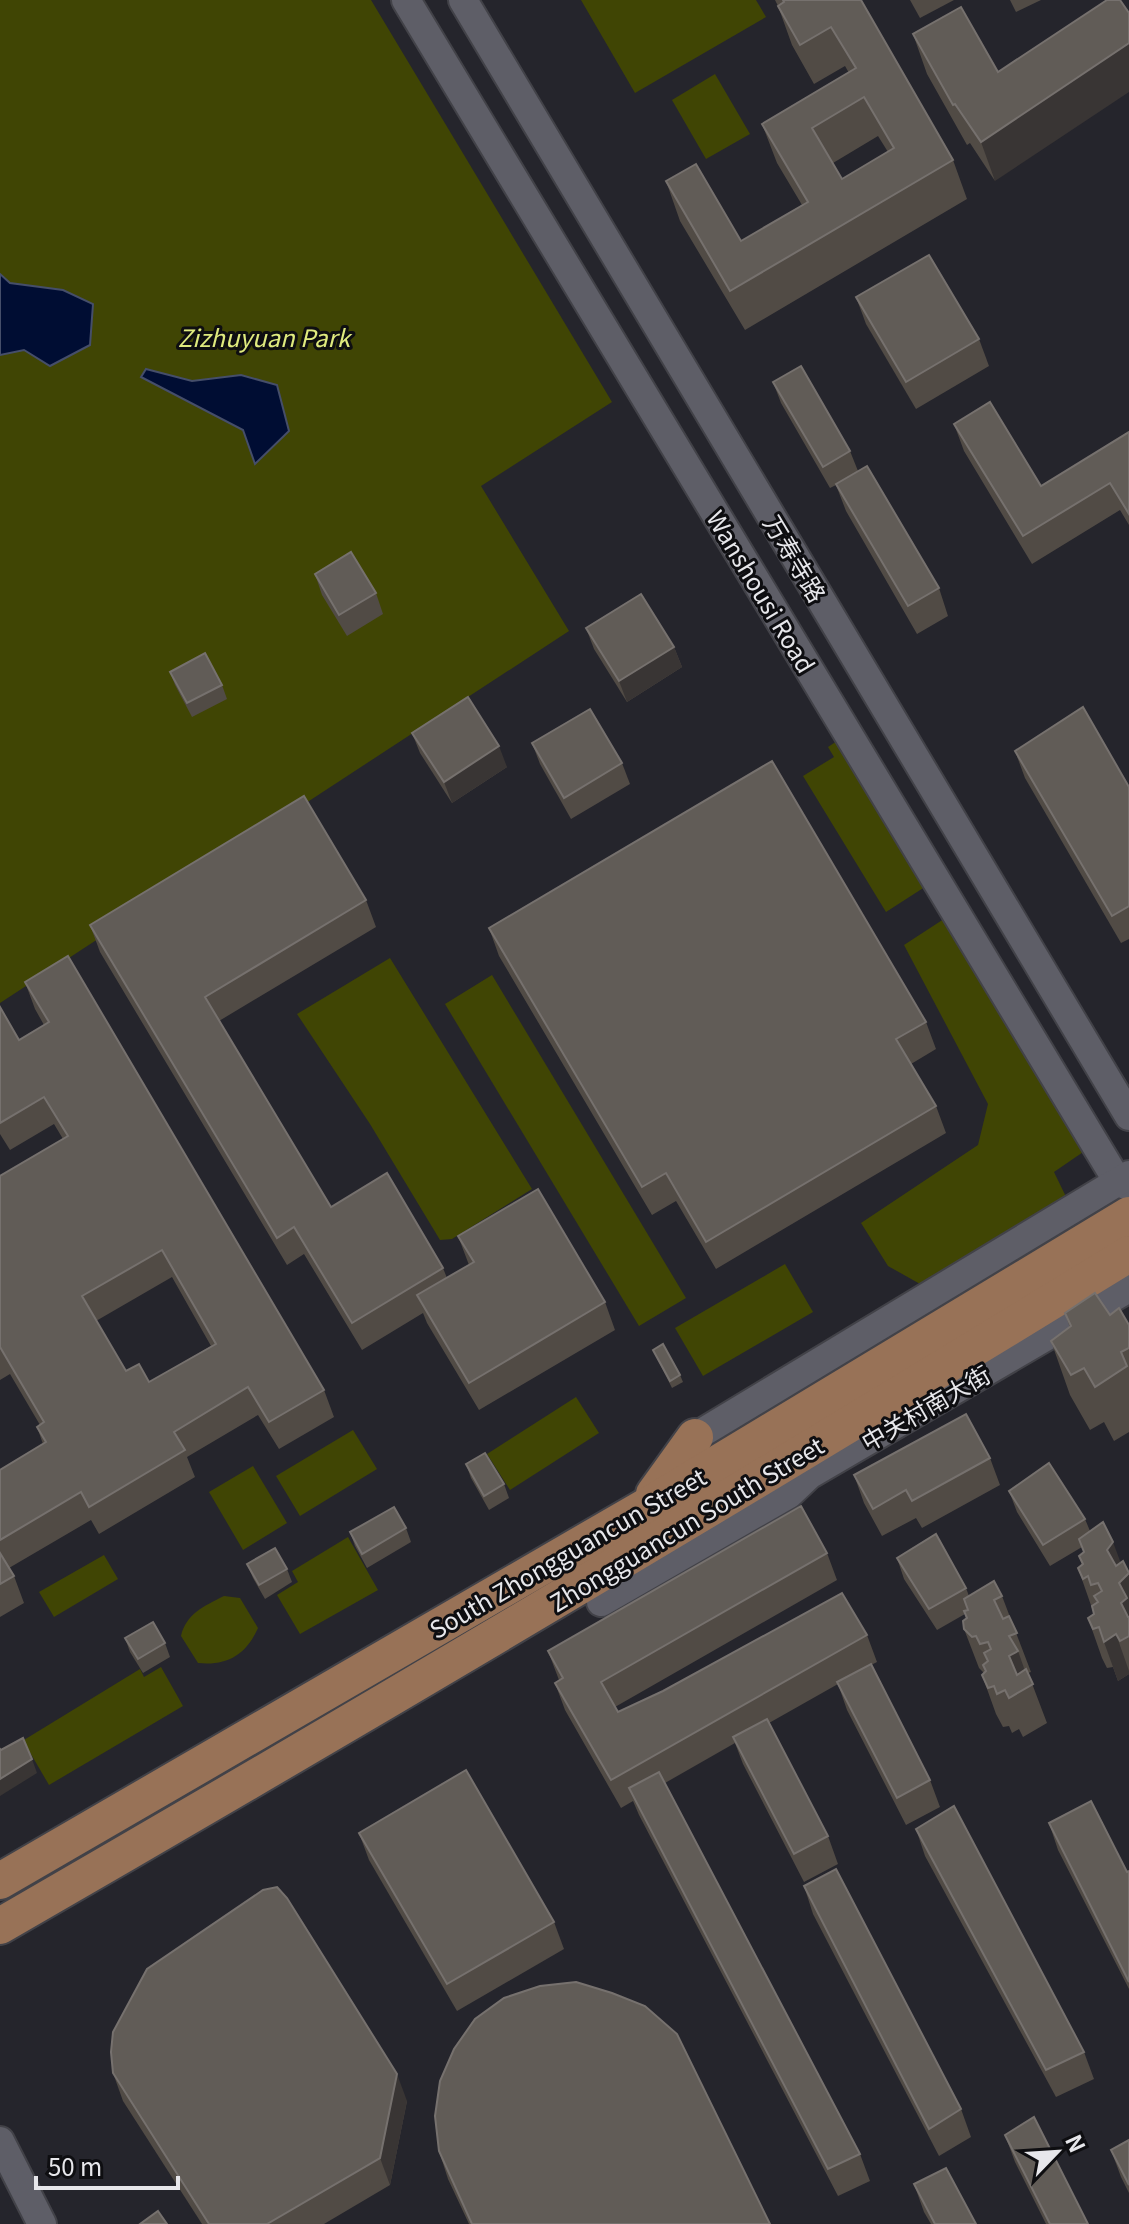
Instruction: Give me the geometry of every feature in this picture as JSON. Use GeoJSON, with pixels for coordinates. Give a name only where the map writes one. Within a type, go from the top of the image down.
{"type":"FeatureCollection","features":[{"type":"Feature","properties":{"kind":"main road","name":"South Zhongguancun Street"},"geometry":{"type":"LineString","coordinates":[[0,1881],[645,1507],[1126,1190]]}},
{"type":"Feature","properties":{"kind":"main road"},"geometry":{"type":"LineString","coordinates":[[809,1475],[841,1431],[1129,1254]]}},
{"type":"Feature","properties":{"kind":"main road","name":"Zhongguancun South Street"},"geometry":{"type":"LineString","coordinates":[[531,1616],[841,1431]]}},
{"type":"Feature","properties":{"kind":"main road"},"geometry":{"type":"LineString","coordinates":[[645,1507],[695,1437]]}},
{"type":"Feature","properties":{"kind":"main road"},"geometry":{"type":"LineString","coordinates":[[531,1616],[601,1602]]}},
{"type":"Feature","properties":{"kind":"main road","name":"South Zhongguancun Street"},"geometry":{"type":"LineString","coordinates":[[0,1926],[531,1616]]}},
{"type":"Feature","properties":{"kind":"street","name":"Wanshousi Road"},"geometry":{"type":"LineString","coordinates":[[406,0],[1126,1190]]}},
{"type":"Feature","properties":{"kind":"street","name":"万寿寺路"},"geometry":{"type":"LineString","coordinates":[[463,0],[1129,1116]]}},
{"type":"Feature","properties":{"kind":"street"},"geometry":{"type":"LineString","coordinates":[[695,1437],[1126,1190]]}},
{"type":"Feature","properties":{"kind":"street","name":"中关村南大街"},"geometry":{"type":"LineString","coordinates":[[601,1602],[789,1494],[809,1475],[1129,1288]]}},
{"type":"Feature","properties":{"kind":"street"},"geometry":{"type":"LineString","coordinates":[[0,2141],[42,2224]]}},
{"type":"Feature","properties":{"kind":"green space","name":"Zizhuyuan Park"},"geometry":{"type":"Polygon","coordinates":[[[0,0],[371,0],[612,402],[481,486],[569,631],[0,1003],[0,0]]]}},
{"type":"Feature","properties":{"kind":"green space"},"geometry":{"type":"Polygon","coordinates":[[[581,0],[756,0],[766,17],[635,93],[581,0]]]}},
{"type":"Feature","properties":{"kind":"green space"},"geometry":{"type":"Polygon","coordinates":[[[715,74],[750,134],[706,159],[672,100],[715,74]]]}},
{"type":"Feature","properties":{"kind":"green space"},"geometry":{"type":"Polygon","coordinates":[[[843,737],[931,883],[886,912],[803,776],[834,757],[828,747],[843,737]]]}},
{"type":"Feature","properties":{"kind":"green space"},"geometry":{"type":"Polygon","coordinates":[[[950,915],[1089,1148],[1054,1172],[1069,1203],[929,1289],[888,1266],[861,1223],[978,1145],[988,1104],[904,945],[950,915]]]}},
{"type":"Feature","properties":{"kind":"green space"},"geometry":{"type":"Polygon","coordinates":[[[390,958],[532,1189],[452,1239],[440,1240],[370,1124],[297,1014],[390,958]]]}},
{"type":"Feature","properties":{"kind":"green space"},"geometry":{"type":"Polygon","coordinates":[[[492,975],[686,1298],[639,1326],[445,1004],[492,975]]]}},
{"type":"Feature","properties":{"kind":"green space"},"geometry":{"type":"Polygon","coordinates":[[[785,1264],[813,1312],[703,1376],[675,1328],[785,1264]]]}},
{"type":"Feature","properties":{"kind":"green space"},"geometry":{"type":"Polygon","coordinates":[[[576,1397],[599,1433],[510,1490],[487,1454],[576,1397]]]}},
{"type":"Feature","properties":{"kind":"green space"},"geometry":{"type":"Polygon","coordinates":[[[353,1430],[377,1469],[300,1516],[276,1476],[353,1430]]]}},
{"type":"Feature","properties":{"kind":"green space"},"geometry":{"type":"Polygon","coordinates":[[[253,1466],[287,1523],[243,1550],[209,1492],[253,1466]]]}},
{"type":"Feature","properties":{"kind":"green space"},"geometry":{"type":"Polygon","coordinates":[[[348,1537],[378,1590],[300,1634],[277,1595],[298,1582],[292,1571],[348,1537]]]}},
{"type":"Feature","properties":{"kind":"green space"},"geometry":{"type":"Polygon","coordinates":[[[104,1555],[118,1579],[54,1617],[39,1592],[104,1555]]]}},
{"type":"Feature","properties":{"kind":"green space"},"geometry":{"type":"Polygon","coordinates":[[[224,1596],[240,1598],[258,1628],[248,1645],[234,1657],[218,1663],[198,1663],[181,1636],[183,1628],[197,1612],[224,1596]]]}},
{"type":"Feature","properties":{"kind":"green space"},"geometry":{"type":"Polygon","coordinates":[[[161,1667],[183,1706],[49,1785],[28,1749],[5,1760],[1,1754],[140,1669],[144,1677],[161,1667]]]}},
{"type":"Feature","properties":{"kind":"water"},"geometry":{"type":"Polygon","coordinates":[[[0,274],[10,283],[63,290],[93,304],[90,345],[50,366],[24,350],[0,355],[0,274]]]}},
{"type":"Feature","properties":{"kind":"water"},"geometry":{"type":"Polygon","coordinates":[[[146,369],[192,381],[241,375],[277,385],[289,431],[255,464],[243,430],[141,377],[146,369]]]}},
{"type":"Feature","properties":{"kind":"building"},"geometry":{"type":"Polygon","coordinates":[[[861,0],[953,160],[730,291],[666,181],[696,164],[741,241],[808,202],[762,124],[856,68],[831,27],[800,45],[778,6],[784,2],[861,0]],[[864,97],[812,128],[842,179],[894,148],[864,97]]]}},
{"type":"Feature","properties":{"kind":"building"},"geometry":{"type":"Polygon","coordinates":[[[1107,0],[1120,0],[1129,13],[1129,43],[981,142],[953,105],[913,34],[961,7],[998,72],[1107,0]]]}},
{"type":"Feature","properties":{"kind":"building"},"geometry":{"type":"Polygon","coordinates":[[[929,255],[979,339],[906,382],[856,297],[929,255]]]}},
{"type":"Feature","properties":{"kind":"building"},"geometry":{"type":"Polygon","coordinates":[[[801,366],[850,451],[823,467],[773,382],[801,366]]]}},
{"type":"Feature","properties":{"kind":"building"},"geometry":{"type":"Polygon","coordinates":[[[990,402],[1041,486],[1129,432],[1129,514],[1110,483],[1023,536],[954,424],[990,402]]]}},
{"type":"Feature","properties":{"kind":"building"},"geometry":{"type":"Polygon","coordinates":[[[867,466],[939,588],[908,606],[836,484],[867,466]]]}},
{"type":"Feature","properties":{"kind":"building"},"geometry":{"type":"Polygon","coordinates":[[[351,552],[376,593],[339,615],[315,574],[351,552]]]}},
{"type":"Feature","properties":{"kind":"building"},"geometry":{"type":"Polygon","coordinates":[[[641,594],[674,647],[619,681],[586,628],[641,594]]]}},
{"type":"Feature","properties":{"kind":"building"},"geometry":{"type":"Polygon","coordinates":[[[205,653],[222,685],[187,703],[170,672],[205,653]]]}},
{"type":"Feature","properties":{"kind":"building"},"geometry":{"type":"Polygon","coordinates":[[[468,697],[499,746],[444,782],[412,733],[468,697]]]}},
{"type":"Feature","properties":{"kind":"building"},"geometry":{"type":"Polygon","coordinates":[[[1083,707],[1129,787],[1129,906],[1112,916],[1015,751],[1083,707]]]}},
{"type":"Feature","properties":{"kind":"building"},"geometry":{"type":"Polygon","coordinates":[[[590,709],[622,763],[564,798],[532,743],[590,709]]]}},
{"type":"Feature","properties":{"kind":"building"},"geometry":{"type":"Polygon","coordinates":[[[772,761],[926,1022],[896,1039],[936,1106],[706,1242],[666,1173],[642,1187],[489,928],[772,761]]]}},
{"type":"Feature","properties":{"kind":"building"},"geometry":{"type":"Polygon","coordinates":[[[304,796],[366,900],[205,997],[331,1207],[387,1173],[443,1268],[352,1323],[294,1227],[277,1238],[90,925],[304,796]]]}},
{"type":"Feature","properties":{"kind":"building"},"geometry":{"type":"Polygon","coordinates":[[[68,956],[324,1390],[269,1422],[248,1387],[174,1432],[185,1450],[89,1507],[81,1492],[0,1540],[0,1470],[46,1442],[37,1427],[44,1422],[0,1347],[0,1176],[68,1136],[44,1097],[0,1123],[0,1007],[19,1040],[49,1022],[25,982],[68,956]],[[162,1250],[82,1296],[126,1371],[139,1364],[149,1382],[216,1344],[162,1250]]]}},
{"type":"Feature","properties":{"kind":"building"},"geometry":{"type":"Polygon","coordinates":[[[538,1189],[605,1302],[469,1383],[417,1295],[474,1262],[458,1236],[538,1189]]]}},
{"type":"Feature","properties":{"kind":"building"},"geometry":{"type":"Polygon","coordinates":[[[1095,1293],[1110,1315],[1119,1308],[1129,1325],[1129,1348],[1121,1352],[1127,1366],[1095,1387],[1084,1368],[1071,1375],[1051,1341],[1071,1326],[1065,1313],[1095,1293]]]}},
{"type":"Feature","properties":{"kind":"building"},"geometry":{"type":"Polygon","coordinates":[[[663,1344],[680,1375],[670,1381],[653,1350],[663,1344]]]}},
{"type":"Feature","properties":{"kind":"building"},"geometry":{"type":"Polygon","coordinates":[[[966,1414],[990,1458],[912,1501],[906,1490],[873,1509],[854,1475],[966,1414]]]}},
{"type":"Feature","properties":{"kind":"building"},"geometry":{"type":"Polygon","coordinates":[[[485,1453],[504,1484],[484,1496],[466,1464],[485,1453]]]}},
{"type":"Feature","properties":{"kind":"building"},"geometry":{"type":"Polygon","coordinates":[[[1049,1463],[1085,1519],[1043,1545],[1009,1491],[1049,1463]]]}},
{"type":"Feature","properties":{"kind":"building"},"geometry":{"type":"Polygon","coordinates":[[[801,1506],[827,1553],[601,1682],[618,1712],[663,1691],[842,1593],[867,1635],[611,1780],[555,1683],[563,1678],[548,1651],[801,1506]]]}},
{"type":"Feature","properties":{"kind":"building"},"geometry":{"type":"Polygon","coordinates":[[[394,1507],[406,1528],[362,1554],[350,1532],[394,1507]]]}},
{"type":"Feature","properties":{"kind":"building"},"geometry":{"type":"Polygon","coordinates":[[[1103,1522],[1113,1542],[1107,1550],[1116,1566],[1123,1561],[1129,1573],[1119,1583],[1127,1598],[1121,1603],[1129,1617],[1129,1636],[1120,1641],[1116,1634],[1104,1642],[1099,1627],[1093,1629],[1088,1618],[1094,1614],[1092,1606],[1098,1602],[1094,1596],[1102,1591],[1098,1583],[1091,1585],[1088,1576],[1083,1579],[1078,1568],[1083,1564],[1079,1556],[1084,1552],[1079,1539],[1103,1522]]]}},
{"type":"Feature","properties":{"kind":"building"},"geometry":{"type":"Polygon","coordinates":[[[936,1534],[966,1588],[929,1609],[897,1558],[936,1534]]]}},
{"type":"Feature","properties":{"kind":"building"},"geometry":{"type":"Polygon","coordinates":[[[275,1548],[287,1569],[259,1585],[247,1564],[275,1548]]]}},
{"type":"Feature","properties":{"kind":"building"},"geometry":{"type":"Polygon","coordinates":[[[0,1553],[14,1576],[0,1584],[0,1553]]]}},
{"type":"Feature","properties":{"kind":"building"},"geometry":{"type":"Polygon","coordinates":[[[994,1581],[1002,1596],[994,1600],[1003,1619],[1009,1616],[1017,1633],[1009,1636],[1018,1651],[1009,1656],[1017,1675],[1026,1669],[1033,1684],[1009,1698],[1005,1690],[997,1694],[994,1686],[988,1688],[982,1675],[986,1671],[983,1665],[988,1661],[984,1653],[991,1649],[988,1642],[980,1644],[976,1636],[972,1637],[964,1629],[963,1621],[967,1618],[964,1611],[968,1610],[964,1599],[994,1581]]]}},
{"type":"Feature","properties":{"kind":"building"},"geometry":{"type":"Polygon","coordinates":[[[153,1622],[165,1643],[138,1659],[125,1638],[153,1622]]]}},
{"type":"Feature","properties":{"kind":"building"},"geometry":{"type":"Polygon","coordinates":[[[871,1664],[930,1780],[897,1798],[837,1682],[871,1664]]]}},
{"type":"Feature","properties":{"kind":"building"},"geometry":{"type":"Polygon","coordinates":[[[767,1719],[828,1836],[794,1854],[733,1737],[767,1719]]]}},
{"type":"Feature","properties":{"kind":"building"},"geometry":{"type":"Polygon","coordinates":[[[23,1738],[32,1759],[0,1779],[0,1749],[23,1738]]]}},
{"type":"Feature","properties":{"kind":"building"},"geometry":{"type":"Polygon","coordinates":[[[466,1770],[554,1922],[447,1984],[359,1833],[466,1770]]]}},
{"type":"Feature","properties":{"kind":"building"},"geometry":{"type":"Polygon","coordinates":[[[659,1772],[860,2154],[828,2169],[629,1788],[659,1772]]]}},
{"type":"Feature","properties":{"kind":"building"},"geometry":{"type":"Polygon","coordinates":[[[1091,1801],[1129,1871],[1129,1982],[1049,1823],[1091,1801]]]}},
{"type":"Feature","properties":{"kind":"building"},"geometry":{"type":"Polygon","coordinates":[[[954,1806],[1084,2052],[1046,2070],[916,1829],[954,1806]]]}},
{"type":"Feature","properties":{"kind":"building"},"geometry":{"type":"Polygon","coordinates":[[[836,1869],[961,2109],[929,2129],[804,1886],[836,1869]]]}},
{"type":"Feature","properties":{"kind":"building"},"geometry":{"type":"Polygon","coordinates":[[[277,1887],[287,1898],[397,2074],[380,2158],[267,2224],[209,2224],[113,2073],[113,2032],[147,1969],[263,1890],[277,1887]]]}},
{"type":"Feature","properties":{"kind":"building"},"geometry":{"type":"Polygon","coordinates":[[[576,1982],[645,2006],[677,2034],[770,2224],[472,2224],[439,2151],[435,2116],[440,2081],[454,2049],[475,2019],[504,1998],[540,1986],[576,1982]]]}},
{"type":"Feature","properties":{"kind":"building"},"geometry":{"type":"Polygon","coordinates":[[[1034,2117],[1088,2224],[1050,2224],[1005,2135],[1034,2117]]]}},
{"type":"Feature","properties":{"kind":"building"},"geometry":{"type":"Polygon","coordinates":[[[1129,2140],[1129,2185],[1111,2150],[1129,2140]]]}},
{"type":"Feature","properties":{"kind":"building"},"geometry":{"type":"Polygon","coordinates":[[[946,2168],[976,2224],[935,2224],[914,2184],[946,2168]]]}},
{"type":"Feature","properties":{"kind":"building"},"geometry":{"type":"Polygon","coordinates":[[[158,2211],[167,2224],[140,2224],[158,2211]]]}}]}
